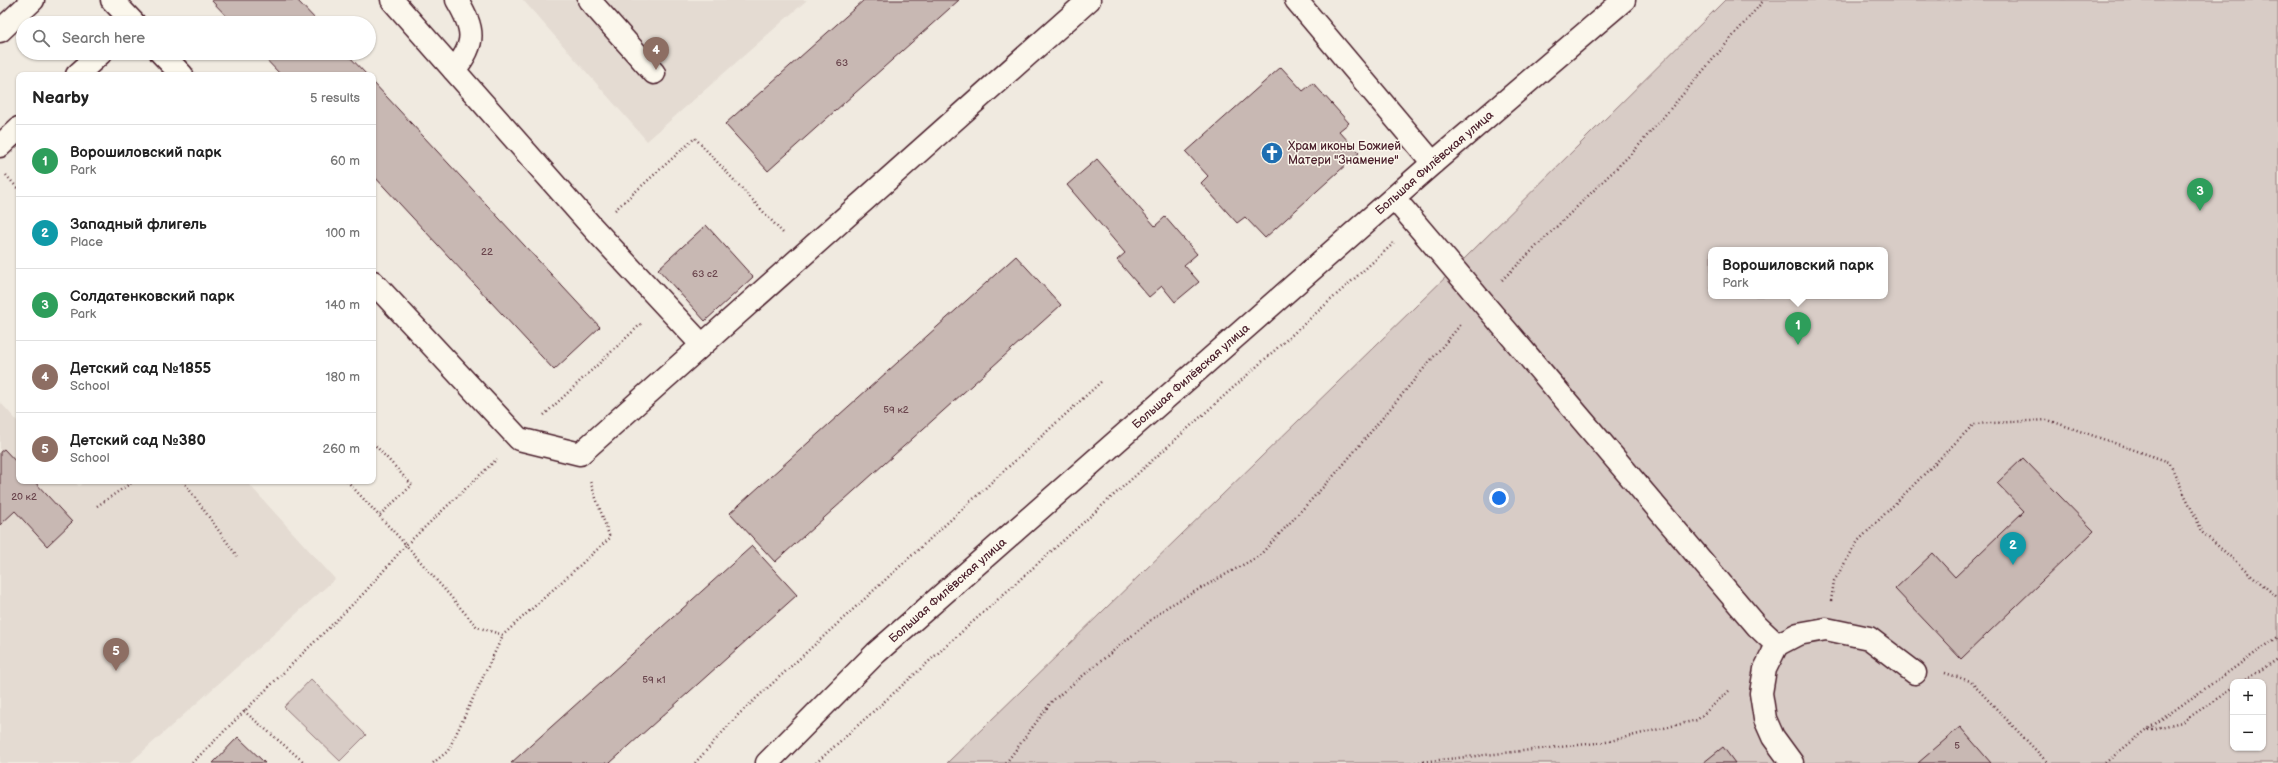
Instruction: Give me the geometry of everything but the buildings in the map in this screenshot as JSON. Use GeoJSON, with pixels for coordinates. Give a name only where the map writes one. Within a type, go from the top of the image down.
{"type":"FeatureCollection","features":[{"type":"Feature","properties":{"kind":"street"},"geometry":{"type":"LineString","coordinates":[[0,31],[33,0]]}},
{"type":"Feature","properties":{"kind":"street"},"geometry":{"type":"LineString","coordinates":[[112,0],[127,16]]}},
{"type":"Feature","properties":{"kind":"street"},"geometry":{"type":"LineString","coordinates":[[392,0],[594,229],[702,344]]}},
{"type":"Feature","properties":{"kind":"street"},"geometry":{"type":"LineString","coordinates":[[454,70],[466,55],[471,38],[468,18],[457,0]]}},
{"type":"Feature","properties":{"kind":"street"},"geometry":{"type":"LineString","coordinates":[[589,0],[654,74]]}},
{"type":"Feature","properties":{"kind":"street"},"geometry":{"type":"LineString","coordinates":[[376,285],[519,439],[580,454],[1089,0]]}},
{"type":"Feature","properties":{"kind":"street"},"geometry":{"type":"LineString","coordinates":[[1296,0],[1433,163]]}},
{"type":"Feature","properties":{"kind":"street","name":"Большая Филёвская улица"},"geometry":{"type":"LineString","coordinates":[[767,763],[876,653],[1433,163],[1624,0]]}},
{"type":"Feature","properties":{"kind":"street"},"geometry":{"type":"LineString","coordinates":[[80,72],[93,60]]}},
{"type":"Feature","properties":{"kind":"street"},"geometry":{"type":"LineString","coordinates":[[168,60],[179,72]]}},
{"type":"Feature","properties":{"kind":"street"},"geometry":{"type":"LineString","coordinates":[[0,146],[16,131]]}},
{"type":"Feature","properties":{"kind":"street"},"geometry":{"type":"LineString","coordinates":[[1394,198],[1757,626],[1777,645]]}},
{"type":"Feature","properties":{"kind":"street"},"geometry":{"type":"LineString","coordinates":[[1792,763],[1773,737],[1765,719],[1761,693],[1765,669],[1777,645],[1798,634],[1826,629],[1869,638],[1916,672]]}},
{"type":"Feature","properties":{"kind":"path"},"geometry":{"type":"LineString","coordinates":[[1006,763],[1052,701],[1167,606],[1259,556],[1338,471],[1481,300],[1634,152],[1764,0]]}},
{"type":"Feature","properties":{"kind":"path"},"geometry":{"type":"LineString","coordinates":[[594,229],[695,138],[804,254]]}},
{"type":"Feature","properties":{"kind":"path"},"geometry":{"type":"LineString","coordinates":[[12,182],[16,187]]}},
{"type":"Feature","properties":{"kind":"path"},"geometry":{"type":"LineString","coordinates":[[816,763],[1416,223]]}},
{"type":"Feature","properties":{"kind":"path"},"geometry":{"type":"LineString","coordinates":[[695,763],[738,715],[1103,380]]}},
{"type":"Feature","properties":{"kind":"path"},"geometry":{"type":"LineString","coordinates":[[1826,629],[1834,581],[1858,541],[1974,424],[2048,420],[2169,462],[2204,533],[2278,598]]}},
{"type":"Feature","properties":{"kind":"path"},"geometry":{"type":"LineString","coordinates":[[376,447],[412,486],[379,516]]}},
{"type":"Feature","properties":{"kind":"path"},"geometry":{"type":"LineString","coordinates":[[433,763],[448,751],[503,635],[610,538],[580,454]]}},
{"type":"Feature","properties":{"kind":"path"},"geometry":{"type":"LineString","coordinates":[[97,506],[130,484]]}},
{"type":"Feature","properties":{"kind":"path"},"geometry":{"type":"LineString","coordinates":[[185,484],[237,556]]}},
{"type":"Feature","properties":{"kind":"path"},"geometry":{"type":"LineString","coordinates":[[192,763],[366,592],[406,545],[477,627],[503,635]]}},
{"type":"Feature","properties":{"kind":"path"},"geometry":{"type":"LineString","coordinates":[[2105,763],[2145,731],[2278,637]]}},
{"type":"Feature","properties":{"kind":"path"},"geometry":{"type":"LineString","coordinates":[[2247,679],[2278,659]]}},
{"type":"Feature","properties":{"kind":"path"},"geometry":{"type":"LineString","coordinates":[[1916,672],[1929,669],[1970,681],[2048,763]]}},
{"type":"Feature","properties":{"kind":"path"},"geometry":{"type":"LineString","coordinates":[[1411,763],[1606,742],[1697,720],[1731,688]]}},
{"type":"Feature","properties":{"kind":"path"},"geometry":{"type":"LineString","coordinates":[[2145,731],[2182,722],[2230,690]]}},
{"type":"Feature","properties":{"kind":"path"},"geometry":{"type":"LineString","coordinates":[[244,711],[305,763]]}},
{"type":"Feature","properties":{"kind":"shaded area"},"geometry":{"type":"Polygon","coordinates":[[[523,0],[807,0],[647,141],[523,0]]]}},
{"type":"Feature","properties":{"kind":"shaded area"},"geometry":{"type":"Polygon","coordinates":[[[1725,0],[2278,0],[2278,763],[947,763],[1454,269],[1725,0]]]}},
{"type":"Feature","properties":{"kind":"shaded area"},"geometry":{"type":"Polygon","coordinates":[[[0,402],[16,420],[16,484],[77,484],[79,486],[81,484],[249,484],[335,579],[130,763],[0,763],[0,402]]]}},
{"type":"Feature","properties":{"kind":"shaded area"},"geometry":{"type":"Polygon","coordinates":[[[311,679],[366,735],[340,761],[284,707],[311,679]]]}},
{"type":"Feature","properties":{"kind":"place","name":"Детский сад №1855"},"geometry":{"type":"Point","coordinates":[656,70]}},
{"type":"Feature","properties":{"kind":"place","name":"Храм иконы Божией Матери \"Знамение\""},"geometry":{"type":"Point","coordinates":[1272,153]}},
{"type":"Feature","properties":{"kind":"place","name":"Солдатенковский парк"},"geometry":{"type":"Point","coordinates":[2200,211]}},
{"type":"Feature","properties":{"kind":"place","name":"Ворошиловский парк"},"geometry":{"type":"Point","coordinates":[1798,345]}},
{"type":"Feature","properties":{"kind":"place","name":"Западный флигель"},"geometry":{"type":"Point","coordinates":[2013,565]}},
{"type":"Feature","properties":{"kind":"place","name":"Детский сад №380"},"geometry":{"type":"Point","coordinates":[116,671]}}]}
